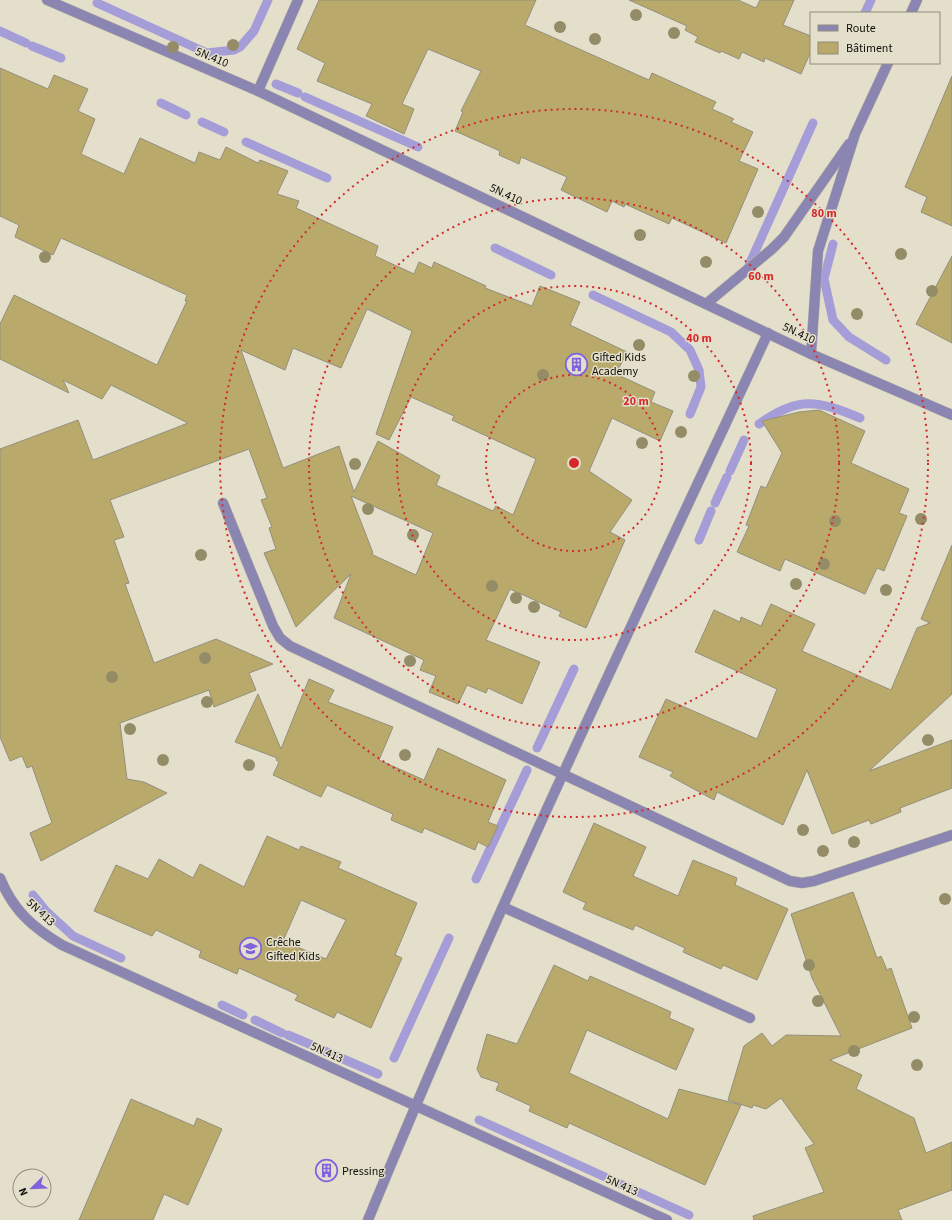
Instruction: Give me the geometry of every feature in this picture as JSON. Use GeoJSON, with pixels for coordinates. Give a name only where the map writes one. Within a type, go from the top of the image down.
{"type":"FeatureCollection","features":[{"type":"Feature","properties":{"kind":"street","name":"5N.410"},"geometry":{"type":"LineString","coordinates":[[47,0],[258,91],[811,354],[952,415]]}},
{"type":"Feature","properties":{"kind":"street"},"geometry":{"type":"LineString","coordinates":[[258,91],[298,0]]}},
{"type":"Feature","properties":{"kind":"street"},"geometry":{"type":"LineString","coordinates":[[911,12],[917,0]]}},
{"type":"Feature","properties":{"kind":"street"},"geometry":{"type":"LineString","coordinates":[[811,354],[818,251],[855,134],[888,64]]}},
{"type":"Feature","properties":{"kind":"street"},"geometry":{"type":"LineString","coordinates":[[706,304],[772,249],[784,237],[855,134]]}},
{"type":"Feature","properties":{"kind":"street"},"geometry":{"type":"LineString","coordinates":[[368,1220],[415,1106],[562,773],[768,333]]}},
{"type":"Feature","properties":{"kind":"street"},"geometry":{"type":"LineString","coordinates":[[223,504],[273,626],[280,638],[290,646],[790,881],[814,881],[952,835]]}},
{"type":"Feature","properties":{"kind":"street","name":"5N 413"},"geometry":{"type":"LineString","coordinates":[[0,878],[5,890],[19,912],[40,932],[62,945],[668,1220]]}},
{"type":"Feature","properties":{"kind":"street"},"geometry":{"type":"LineString","coordinates":[[503,907],[750,1018]]}},
{"type":"Feature","properties":{"kind":"building"},"geometry":{"type":"Polygon","coordinates":[[[319,0],[536,0],[525,25],[649,80],[652,73],[716,102],[712,109],[734,119],[731,122],[753,132],[739,161],[758,169],[726,243],[672,218],[669,224],[625,204],[624,207],[612,201],[607,212],[561,190],[567,177],[521,157],[519,164],[499,155],[500,151],[455,131],[463,112],[461,111],[481,71],[428,49],[402,104],[414,109],[404,134],[366,116],[372,104],[317,81],[325,63],[297,49],[319,0]]]}},
{"type":"Feature","properties":{"kind":"building"},"geometry":{"type":"Polygon","coordinates":[[[629,0],[738,0],[756,8],[760,0],[794,0],[783,25],[810,36],[810,53],[801,74],[765,58],[764,62],[742,52],[739,59],[721,51],[720,53],[695,42],[698,37],[685,30],[687,26],[629,0]]]}},
{"type":"Feature","properties":{"kind":"building"},"geometry":{"type":"Polygon","coordinates":[[[0,68],[48,89],[54,75],[88,89],[78,111],[95,119],[81,154],[124,174],[140,138],[195,163],[199,152],[220,160],[226,147],[258,163],[260,160],[288,171],[277,194],[299,201],[296,208],[378,246],[375,256],[414,274],[419,262],[432,268],[434,262],[486,286],[485,288],[532,306],[540,286],[580,302],[570,325],[627,352],[616,374],[655,392],[651,402],[673,411],[660,441],[612,418],[589,471],[632,500],[610,532],[625,540],[586,628],[559,616],[561,612],[510,589],[486,640],[540,662],[522,704],[488,688],[486,693],[467,685],[458,704],[429,692],[436,676],[420,670],[424,660],[334,618],[351,574],[296,627],[264,553],[276,549],[269,528],[272,527],[261,500],[267,498],[249,449],[110,500],[124,537],[114,540],[129,583],[125,584],[154,663],[216,639],[273,664],[249,673],[256,690],[214,707],[209,690],[120,723],[127,779],[144,782],[167,793],[41,861],[30,833],[52,823],[32,766],[27,768],[22,756],[10,761],[0,737],[0,449],[78,420],[93,460],[188,423],[111,385],[102,399],[63,380],[69,393],[0,359],[0,324],[14,295],[157,365],[187,301],[185,301],[187,295],[61,238],[53,255],[15,237],[19,225],[0,216],[0,68]],[[367,309],[341,368],[293,348],[285,370],[241,350],[283,468],[339,446],[354,492],[378,441],[440,476],[436,485],[493,511],[496,506],[513,515],[536,459],[452,420],[454,416],[411,397],[389,440],[376,434],[412,331],[367,309]],[[351,496],[373,553],[371,554],[416,575],[433,533],[351,496]]]}},
{"type":"Feature","properties":{"kind":"building"},"geometry":{"type":"Polygon","coordinates":[[[952,76],[952,226],[921,212],[927,197],[905,187],[952,76]]]}},
{"type":"Feature","properties":{"kind":"building"},"geometry":{"type":"Polygon","coordinates":[[[952,256],[952,343],[916,324],[952,256]]]}},
{"type":"Feature","properties":{"kind":"building"},"geometry":{"type":"Polygon","coordinates":[[[819,410],[865,431],[851,463],[909,489],[899,513],[907,516],[884,571],[877,568],[865,594],[785,559],[780,571],[737,552],[749,526],[746,525],[761,486],[766,488],[782,453],[762,421],[799,412],[819,410]]]}},
{"type":"Feature","properties":{"kind":"building"},"geometry":{"type":"Polygon","coordinates":[[[952,545],[952,694],[869,771],[952,740],[952,788],[900,808],[901,812],[871,824],[869,820],[832,834],[807,770],[783,825],[717,792],[714,800],[670,776],[673,772],[639,757],[666,699],[757,739],[777,689],[695,652],[714,610],[740,622],[741,617],[761,626],[771,604],[815,624],[802,651],[891,690],[917,628],[930,623],[921,619],[952,545]]]}},
{"type":"Feature","properties":{"kind":"building"},"geometry":{"type":"Polygon","coordinates":[[[309,679],[334,690],[328,702],[393,727],[379,760],[424,780],[438,748],[506,780],[488,822],[498,826],[488,847],[478,842],[475,850],[424,828],[422,833],[391,820],[393,814],[327,785],[321,797],[273,775],[279,762],[276,760],[277,758],[235,742],[258,694],[281,749],[309,679]]]}},
{"type":"Feature","properties":{"kind":"building"},"geometry":{"type":"Polygon","coordinates":[[[594,823],[646,847],[633,876],[678,896],[693,860],[737,878],[735,885],[788,909],[757,980],[723,965],[721,969],[683,952],[685,948],[635,925],[633,930],[583,909],[586,903],[563,892],[594,823]]]}},
{"type":"Feature","properties":{"kind":"building"},"geometry":{"type":"Polygon","coordinates":[[[267,836],[299,850],[301,846],[341,862],[338,868],[417,903],[395,955],[402,958],[371,1028],[337,1012],[334,1018],[295,1000],[298,995],[239,968],[237,974],[199,957],[201,951],[156,930],[152,936],[94,911],[116,865],[148,879],[159,859],[193,878],[200,864],[244,887],[267,836]],[[301,900],[283,941],[326,959],[346,920],[301,900]]]}},
{"type":"Feature","properties":{"kind":"building"},"geometry":{"type":"Polygon","coordinates":[[[853,892],[877,958],[881,956],[887,970],[891,968],[912,1028],[830,1060],[862,1075],[856,1089],[914,1118],[926,1153],[952,1142],[952,1190],[898,1210],[902,1220],[754,1220],[753,1216],[824,1192],[805,1148],[814,1144],[781,1098],[766,1109],[753,1105],[752,1108],[728,1100],[744,1046],[762,1033],[772,1046],[786,1035],[841,1036],[812,978],[791,914],[853,892]]]}},
{"type":"Feature","properties":{"kind":"building"},"geometry":{"type":"Polygon","coordinates":[[[554,965],[588,981],[590,976],[671,1012],[669,1018],[694,1029],[676,1070],[587,1030],[569,1073],[668,1119],[679,1089],[741,1105],[705,1185],[569,1123],[567,1128],[529,1111],[531,1106],[496,1090],[499,1083],[481,1077],[477,1069],[487,1034],[517,1044],[554,965]]]}},
{"type":"Feature","properties":{"kind":"building"},"geometry":{"type":"Polygon","coordinates":[[[131,1099],[194,1126],[197,1118],[222,1129],[188,1205],[164,1194],[153,1220],[79,1220],[131,1099]]]}},
{"type":"Feature","properties":{"kind":"waterway"},"geometry":{"type":"LineString","coordinates":[[97,3],[207,53],[234,50],[240,47],[254,31],[268,0]]}},
{"type":"Feature","properties":{"kind":"waterway"},"geometry":{"type":"LineString","coordinates":[[865,12],[871,0]]}},
{"type":"Feature","properties":{"kind":"waterway"},"geometry":{"type":"LineString","coordinates":[[0,31],[26,43]]}},
{"type":"Feature","properties":{"kind":"waterway"},"geometry":{"type":"LineString","coordinates":[[32,46],[61,58]]}},
{"type":"Feature","properties":{"kind":"waterway"},"geometry":{"type":"LineString","coordinates":[[276,84],[298,93]]}},
{"type":"Feature","properties":{"kind":"waterway"},"geometry":{"type":"LineString","coordinates":[[305,97],[418,147]]}},
{"type":"Feature","properties":{"kind":"waterway"},"geometry":{"type":"LineString","coordinates":[[161,103],[186,115]]}},
{"type":"Feature","properties":{"kind":"waterway"},"geometry":{"type":"LineString","coordinates":[[202,122],[224,132]]}},
{"type":"Feature","properties":{"kind":"waterway"},"geometry":{"type":"LineString","coordinates":[[749,265],[813,123]]}},
{"type":"Feature","properties":{"kind":"waterway"},"geometry":{"type":"LineString","coordinates":[[246,142],[327,178]]}},
{"type":"Feature","properties":{"kind":"waterway"},"geometry":{"type":"LineString","coordinates":[[833,244],[824,279],[833,320],[849,337],[886,360]]}},
{"type":"Feature","properties":{"kind":"waterway"},"geometry":{"type":"LineString","coordinates":[[495,248],[551,275]]}},
{"type":"Feature","properties":{"kind":"waterway"},"geometry":{"type":"LineString","coordinates":[[593,295],[671,332],[690,350],[699,370],[701,387],[690,414]]}},
{"type":"Feature","properties":{"kind":"waterway"},"geometry":{"type":"LineString","coordinates":[[759,424],[785,409],[797,405],[808,404],[832,407],[860,418]]}},
{"type":"Feature","properties":{"kind":"waterway"},"geometry":{"type":"LineString","coordinates":[[730,471],[744,440]]}},
{"type":"Feature","properties":{"kind":"waterway"},"geometry":{"type":"LineString","coordinates":[[715,503],[727,477]]}},
{"type":"Feature","properties":{"kind":"waterway"},"geometry":{"type":"LineString","coordinates":[[699,540],[711,511]]}},
{"type":"Feature","properties":{"kind":"waterway"},"geometry":{"type":"LineString","coordinates":[[537,748],[574,669]]}},
{"type":"Feature","properties":{"kind":"waterway"},"geometry":{"type":"LineString","coordinates":[[476,879],[527,770]]}},
{"type":"Feature","properties":{"kind":"waterway"},"geometry":{"type":"LineString","coordinates":[[33,895],[46,911],[73,936],[121,958]]}},
{"type":"Feature","properties":{"kind":"waterway"},"geometry":{"type":"LineString","coordinates":[[394,1058],[449,938]]}},
{"type":"Feature","properties":{"kind":"waterway"},"geometry":{"type":"LineString","coordinates":[[222,1005],[243,1015]]}},
{"type":"Feature","properties":{"kind":"waterway"},"geometry":{"type":"LineString","coordinates":[[255,1020],[282,1033]]}},
{"type":"Feature","properties":{"kind":"waterway"},"geometry":{"type":"LineString","coordinates":[[288,1035],[314,1046]]}},
{"type":"Feature","properties":{"kind":"waterway"},"geometry":{"type":"LineString","coordinates":[[320,1049],[378,1074]]}},
{"type":"Feature","properties":{"kind":"waterway"},"geometry":{"type":"LineString","coordinates":[[479,1120],[689,1215]]}},
{"type":"Feature","properties":{"kind":"place","name":"Gifted Kids Academy"},"geometry":{"type":"Point","coordinates":[576,364]}},
{"type":"Feature","properties":{"kind":"place","name":"Crêche Gifted Kids"},"geometry":{"type":"Point","coordinates":[250,949]}},
{"type":"Feature","properties":{"kind":"place","name":"Pressing"},"geometry":{"type":"Point","coordinates":[327,1171]}}]}
